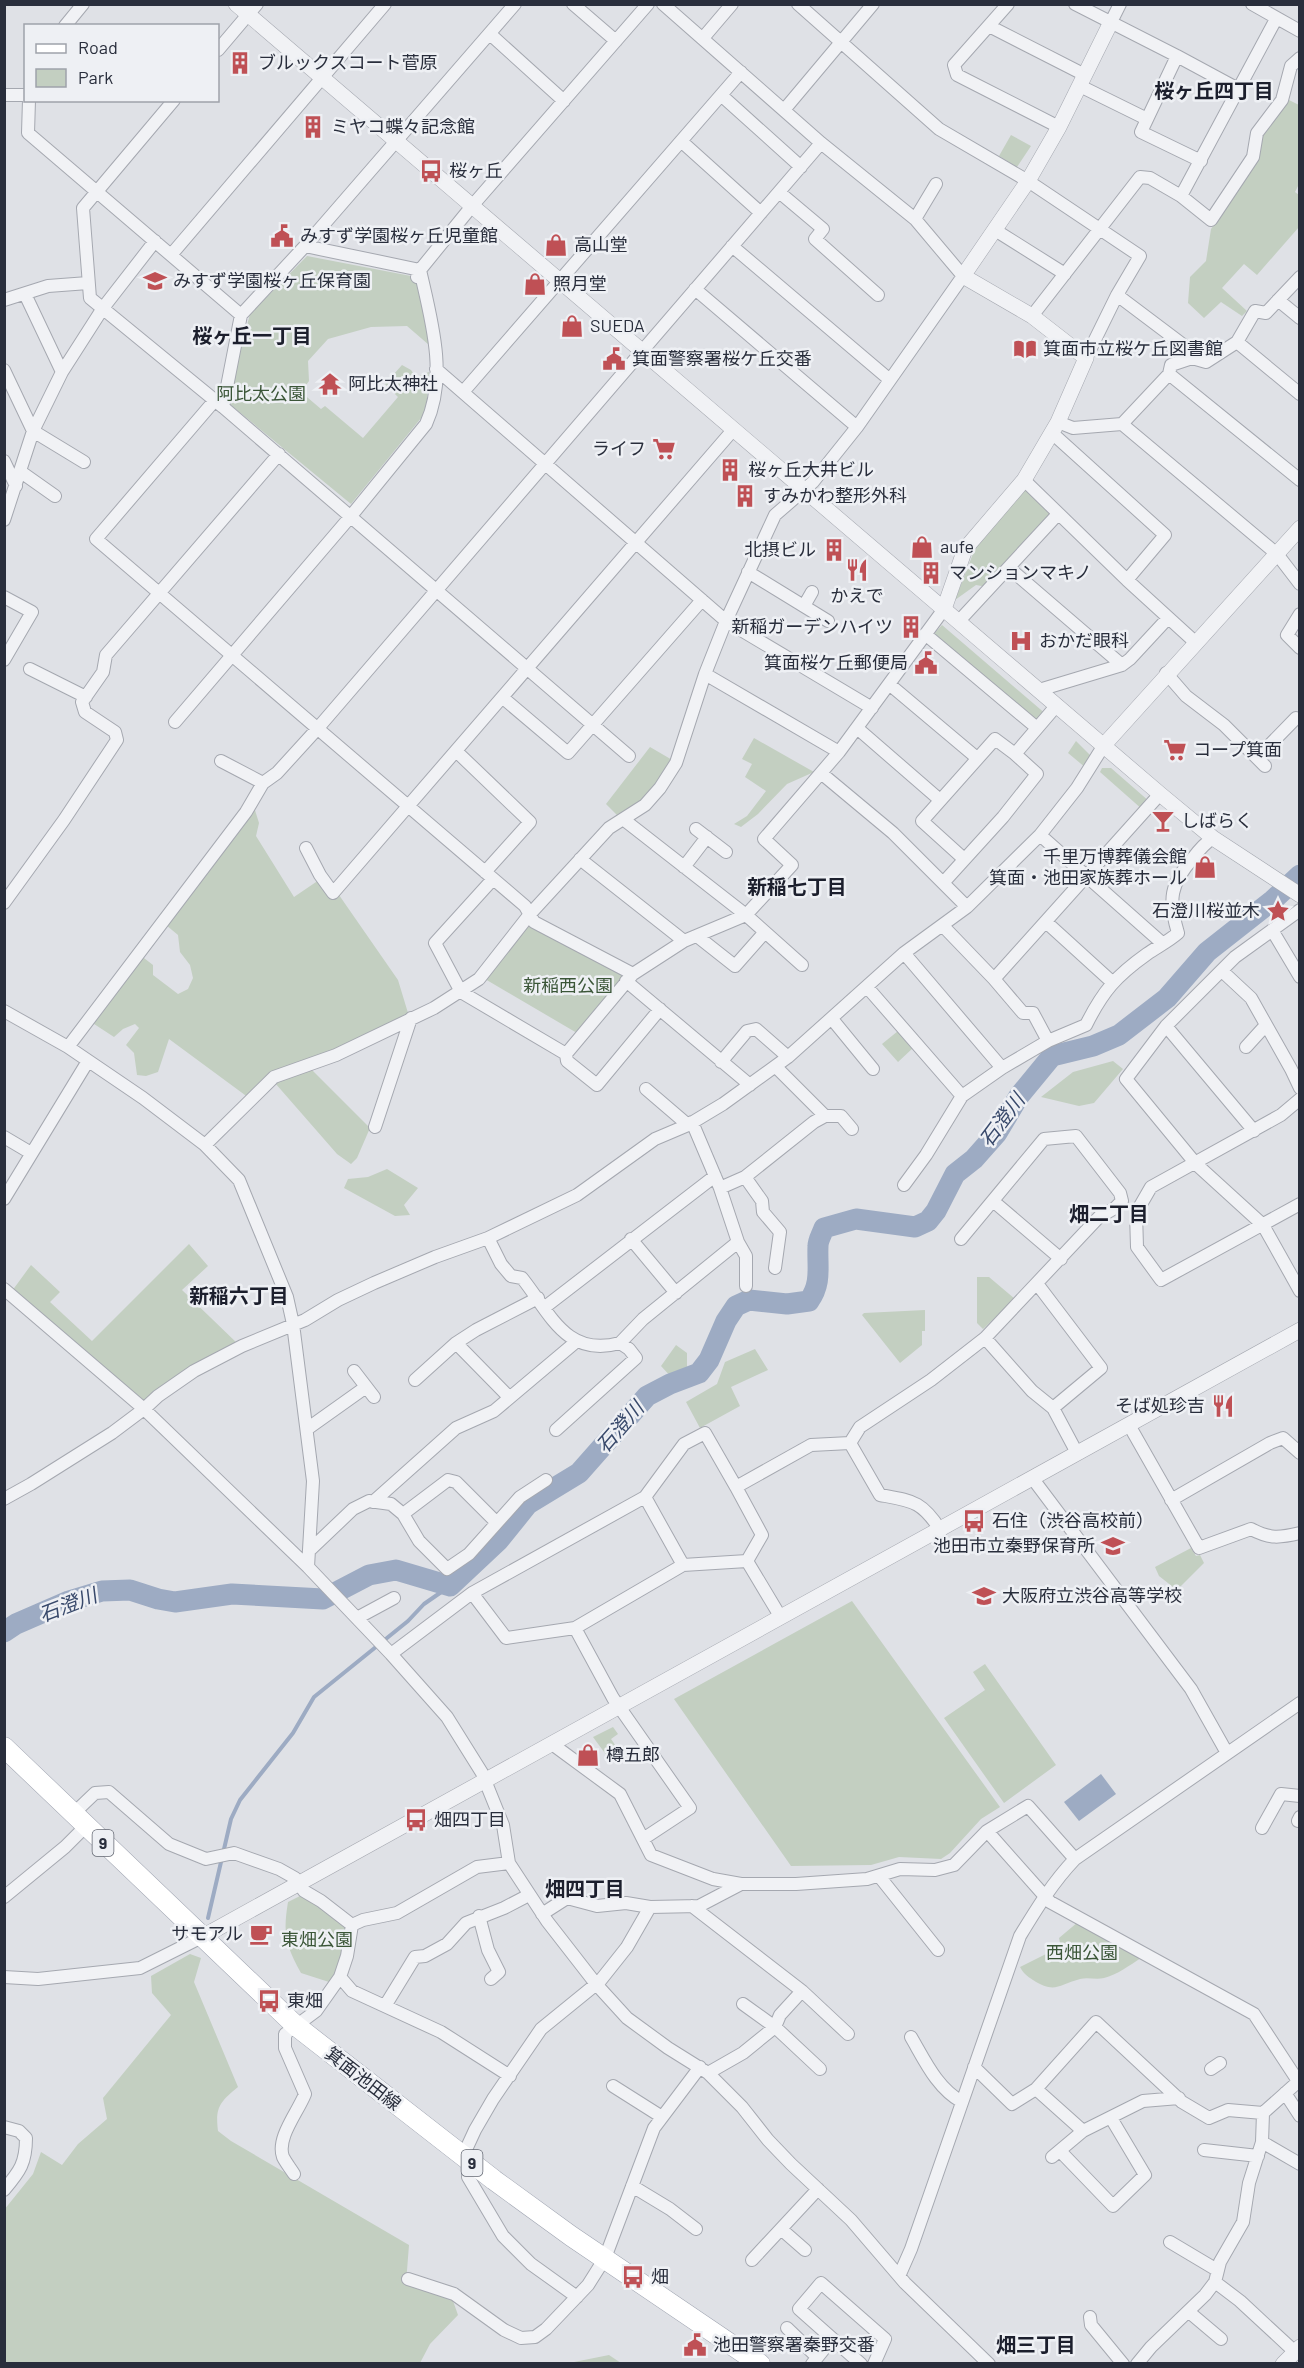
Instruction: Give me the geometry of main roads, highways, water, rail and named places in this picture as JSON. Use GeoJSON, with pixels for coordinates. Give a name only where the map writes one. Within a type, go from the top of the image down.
{"type":"FeatureCollection","features":[{"type":"Feature","properties":{"kind":"main road","name":"箕面池田線"},"geometry":{"type":"LineString","coordinates":[[8,1757],[80,1820],[295,2025],[467,2159],[605,2258],[760,2364]]}},
{"type":"Feature","properties":{"kind":"water"},"geometry":{"type":"Polygon","coordinates":[[[1101,1774],[1116,1794],[1079,1821],[1064,1802],[1101,1774]]]}},
{"type":"Feature","properties":{"kind":"waterway","name":"石澄川"},"geometry":{"type":"LineString","coordinates":[[4,1632],[16,1624],[69,1601],[102,1591],[130,1590],[175,1602],[232,1594],[323,1599],[369,1575],[396,1570],[450,1586],[499,1540],[528,1504],[579,1473],[647,1396],[699,1373],[709,1360],[726,1321],[736,1306],[749,1300],[787,1304],[809,1301],[816,1288],[818,1244],[824,1228],[856,1219],[915,1227],[928,1221],[936,1211],[955,1174],[974,1159],[997,1133],[1019,1096],[1052,1056],[1093,1046],[1119,1035],[1167,998],[1207,952],[1273,900],[1300,875]]}},
{"type":"Feature","properties":{"kind":"waterway"},"geometry":{"type":"LineString","coordinates":[[208,1918],[231,1819],[240,1800],[293,1733],[314,1697],[408,1621],[424,1604],[450,1586]]}},
{"type":"Feature","properties":{"kind":"place","name":"ブルックスコート菅原"},"geometry":{"type":"Point","coordinates":[240,63]}},
{"type":"Feature","properties":{"kind":"place","name":"ミヤコ蝶々記念館"},"geometry":{"type":"Point","coordinates":[313,127]}},
{"type":"Feature","properties":{"kind":"place","name":"桜ヶ丘"},"geometry":{"type":"Point","coordinates":[431,171]}},
{"type":"Feature","properties":{"kind":"place","name":"みすず学園桜ヶ丘児童館"},"geometry":{"type":"Point","coordinates":[282,236]}},
{"type":"Feature","properties":{"kind":"place","name":"高山堂"},"geometry":{"type":"Point","coordinates":[556,245]}},
{"type":"Feature","properties":{"kind":"place","name":"みすず学園桜ヶ丘保育園"},"geometry":{"type":"Point","coordinates":[155,281]}},
{"type":"Feature","properties":{"kind":"place","name":"照月堂"},"geometry":{"type":"Point","coordinates":[535,284]}},
{"type":"Feature","properties":{"kind":"place","name":"SUEDA"},"geometry":{"type":"Point","coordinates":[572,326]}},
{"type":"Feature","properties":{"kind":"place","name":"箕面市立桜ケ丘図書館"},"geometry":{"type":"Point","coordinates":[1025,349]}},
{"type":"Feature","properties":{"kind":"place","name":"箕面警察署桜ケ丘交番"},"geometry":{"type":"Point","coordinates":[614,359]}},
{"type":"Feature","properties":{"kind":"place","name":"阿比太神社"},"geometry":{"type":"Point","coordinates":[330,384]}},
{"type":"Feature","properties":{"kind":"place","name":"ライフ"},"geometry":{"type":"Point","coordinates":[664,449]}},
{"type":"Feature","properties":{"kind":"place","name":"桜ヶ丘大井ビル"},"geometry":{"type":"Point","coordinates":[730,470]}},
{"type":"Feature","properties":{"kind":"place","name":"すみかわ整形外科"},"geometry":{"type":"Point","coordinates":[745,496]}},
{"type":"Feature","properties":{"kind":"place","name":"aufe"},"geometry":{"type":"Point","coordinates":[922,547]}},
{"type":"Feature","properties":{"kind":"place","name":"北摂ビル"},"geometry":{"type":"Point","coordinates":[834,550]}},
{"type":"Feature","properties":{"kind":"place","name":"かえで"},"geometry":{"type":"Point","coordinates":[857,570]}},
{"type":"Feature","properties":{"kind":"place","name":"マンションマキノ"},"geometry":{"type":"Point","coordinates":[931,573]}},
{"type":"Feature","properties":{"kind":"place","name":"新稲ガーデンハイツ"},"geometry":{"type":"Point","coordinates":[911,627]}},
{"type":"Feature","properties":{"kind":"place","name":"おかだ眼科"},"geometry":{"type":"Point","coordinates":[1021,641]}},
{"type":"Feature","properties":{"kind":"place","name":"箕面桜ケ丘郵便局"},"geometry":{"type":"Point","coordinates":[926,663]}},
{"type":"Feature","properties":{"kind":"place","name":"コープ箕面"},"geometry":{"type":"Point","coordinates":[1175,750]}},
{"type":"Feature","properties":{"kind":"place","name":"しばらく"},"geometry":{"type":"Point","coordinates":[1163,821]}},
{"type":"Feature","properties":{"kind":"place","name":"千里万博葬儀会館 箕面・池田家族葬ホール"},"geometry":{"type":"Point","coordinates":[1205,867]}},
{"type":"Feature","properties":{"kind":"place","name":"石澄川桜並木"},"geometry":{"type":"Point","coordinates":[1278,911]}},
{"type":"Feature","properties":{"kind":"place","name":"そば処珍吉"},"geometry":{"type":"Point","coordinates":[1223,1406]}},
{"type":"Feature","properties":{"kind":"place","name":"石住（渋谷高校前）"},"geometry":{"type":"Point","coordinates":[974,1521]}},
{"type":"Feature","properties":{"kind":"place","name":"池田市立秦野保育所"},"geometry":{"type":"Point","coordinates":[1113,1546]}},
{"type":"Feature","properties":{"kind":"place","name":"大阪府立渋谷高等学校"},"geometry":{"type":"Point","coordinates":[984,1596]}},
{"type":"Feature","properties":{"kind":"place","name":"樽五郎"},"geometry":{"type":"Point","coordinates":[588,1755]}},
{"type":"Feature","properties":{"kind":"place","name":"畑四丁目"},"geometry":{"type":"Point","coordinates":[416,1820]}},
{"type":"Feature","properties":{"kind":"place","name":"サモアル"},"geometry":{"type":"Point","coordinates":[261,1934]}},
{"type":"Feature","properties":{"kind":"place","name":"東畑"},"geometry":{"type":"Point","coordinates":[269,2001]}},
{"type":"Feature","properties":{"kind":"place","name":"畑"},"geometry":{"type":"Point","coordinates":[633,2277]}},
{"type":"Feature","properties":{"kind":"place","name":"池田警察署秦野交番"},"geometry":{"type":"Point","coordinates":[695,2345]}},
{"type":"Feature","properties":{"kind":"district","name":"桜ヶ丘四丁目"},"geometry":{"type":"Point","coordinates":[1214,91]}},
{"type":"Feature","properties":{"kind":"district","name":"桜ヶ丘一丁目"},"geometry":{"type":"Point","coordinates":[252,336]}},
{"type":"Feature","properties":{"kind":"district","name":"新稲七丁目"},"geometry":{"type":"Point","coordinates":[797,887]}},
{"type":"Feature","properties":{"kind":"district","name":"畑二丁目"},"geometry":{"type":"Point","coordinates":[1109,1214]}},
{"type":"Feature","properties":{"kind":"district","name":"新稲六丁目"},"geometry":{"type":"Point","coordinates":[239,1296]}},
{"type":"Feature","properties":{"kind":"district","name":"畑四丁目"},"geometry":{"type":"Point","coordinates":[585,1889]}},
{"type":"Feature","properties":{"kind":"district","name":"畑三丁目"},"geometry":{"type":"Point","coordinates":[1036,2345]}},
{"type":"Feature","properties":{"kind":"park label","name":"阿比太公園"},"geometry":{"type":"Point","coordinates":[261,394]}},
{"type":"Feature","properties":{"kind":"park label","name":"新稲西公園"},"geometry":{"type":"Point","coordinates":[568,986]}},
{"type":"Feature","properties":{"kind":"park label","name":"東畑公園"},"geometry":{"type":"Point","coordinates":[317,1940]}},
{"type":"Feature","properties":{"kind":"park label","name":"西畑公園"},"geometry":{"type":"Point","coordinates":[1082,1953]}}]}
